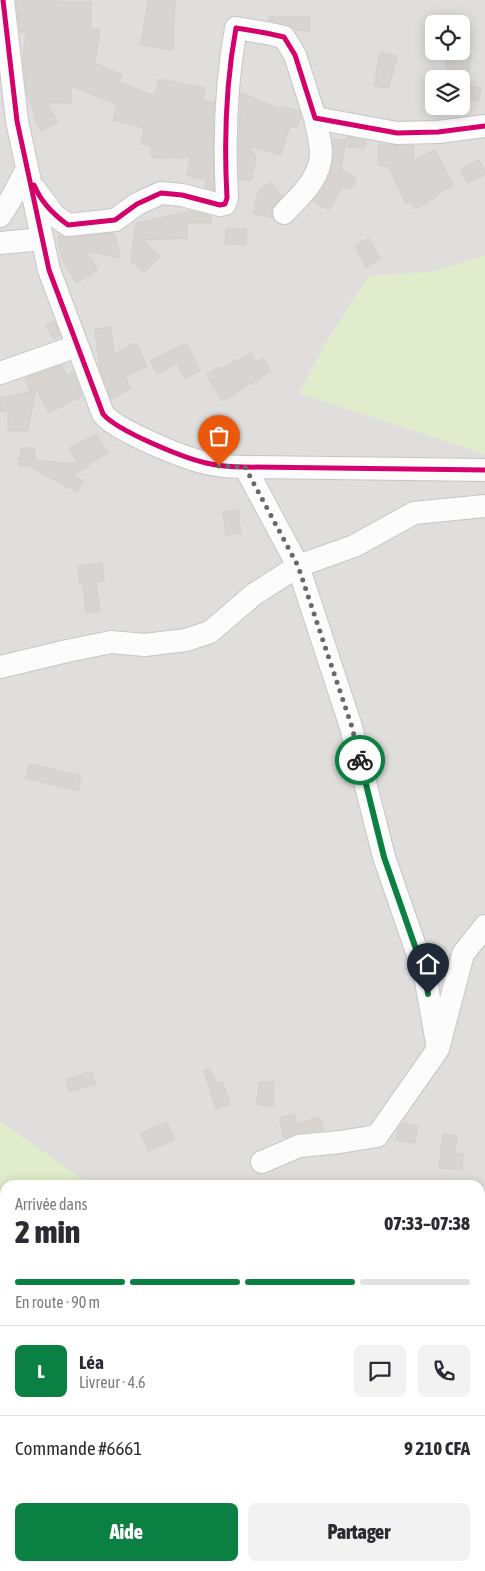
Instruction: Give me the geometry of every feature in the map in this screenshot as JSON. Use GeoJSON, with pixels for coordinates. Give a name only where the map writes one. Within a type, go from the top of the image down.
{"type":"FeatureCollection","features":[{"type":"Feature","properties":{"kind":"street"},"geometry":{"type":"LineString","coordinates":[[2,0],[17,121],[49,270],[76,346],[103,414],[108,421],[123,430],[196,460],[219,466],[485,470]]}},
{"type":"Feature","properties":{"kind":"street"},"geometry":{"type":"LineString","coordinates":[[27,169],[37,193],[54,215],[68,225],[115,220],[137,204],[161,193],[189,196],[220,205],[225,204],[227,198],[224,153],[232,49],[236,28],[266,33],[284,38],[295,55],[314,118],[321,154],[317,171],[310,184],[284,213]]}},
{"type":"Feature","properties":{"kind":"street"},"geometry":{"type":"LineString","coordinates":[[314,118],[397,133],[438,132],[485,126]]}},
{"type":"Feature","properties":{"kind":"street"},"geometry":{"type":"LineString","coordinates":[[0,216],[27,169]]}},
{"type":"Feature","properties":{"kind":"street"},"geometry":{"type":"LineString","coordinates":[[0,243],[42,238]]}},
{"type":"Feature","properties":{"kind":"street"},"geometry":{"type":"LineString","coordinates":[[0,372],[76,346]]}},
{"type":"Feature","properties":{"kind":"street"},"geometry":{"type":"LineString","coordinates":[[245,467],[298,566],[352,727],[384,857],[425,975],[438,1049]]}},
{"type":"Feature","properties":{"kind":"street"},"geometry":{"type":"LineString","coordinates":[[0,667],[111,642],[145,645],[186,640],[210,632],[253,595],[298,566],[354,546],[414,513],[485,506]]}},
{"type":"Feature","properties":{"kind":"street"},"geometry":{"type":"LineString","coordinates":[[262,1162],[299,1146],[377,1136],[438,1049],[463,954],[485,926]]}},
{"type":"Feature","properties":{"kind":"shaded area"},"geometry":{"type":"Polygon","coordinates":[[[0,0],[485,0],[485,256],[432,272],[369,276],[326,343],[299,393],[485,454],[485,1180],[83,1180],[0,1121],[0,0]]]}},
{"type":"Feature","properties":{"kind":"green space"},"geometry":{"type":"Polygon","coordinates":[[[485,256],[485,454],[299,393],[326,343],[369,276],[432,272],[485,256]]]}},
{"type":"Feature","properties":{"kind":"green space"},"geometry":{"type":"Polygon","coordinates":[[[0,1121],[83,1180],[0,1180],[0,1121]]]}},
{"type":"Feature","properties":{"kind":"building"},"geometry":{"type":"Polygon","coordinates":[[[148,0],[175,0],[173,50],[141,45],[148,0]]]}},
{"type":"Feature","properties":{"kind":"building"},"geometry":{"type":"Polygon","coordinates":[[[16,1],[91,2],[91,29],[100,30],[95,63],[122,75],[119,82],[155,96],[159,79],[205,88],[203,101],[214,102],[214,190],[205,188],[206,180],[187,175],[191,157],[152,158],[151,146],[141,144],[144,128],[113,120],[117,104],[71,86],[71,103],[47,103],[58,122],[41,131],[33,117],[36,115],[27,95],[23,57],[26,32],[20,32],[16,1]]]}},
{"type":"Feature","properties":{"kind":"building"},"geometry":{"type":"Polygon","coordinates":[[[268,17],[310,17],[310,31],[295,30],[287,24],[268,20],[268,17]]]}},
{"type":"Feature","properties":{"kind":"building"},"geometry":{"type":"Polygon","coordinates":[[[380,53],[397,56],[389,88],[374,86],[380,53]]]}},
{"type":"Feature","properties":{"kind":"building"},"geometry":{"type":"Polygon","coordinates":[[[471,53],[469,70],[446,70],[447,60],[470,60],[471,53]]]}},
{"type":"Feature","properties":{"kind":"building"},"geometry":{"type":"Polygon","coordinates":[[[470,86],[481,88],[479,101],[470,100],[470,86]]]}},
{"type":"Feature","properties":{"kind":"building"},"geometry":{"type":"Polygon","coordinates":[[[241,93],[281,109],[283,106],[299,111],[301,118],[297,128],[290,126],[281,155],[249,146],[256,157],[251,181],[239,179],[241,93]]]}},
{"type":"Feature","properties":{"kind":"building"},"geometry":{"type":"Polygon","coordinates":[[[347,137],[366,141],[365,148],[347,147],[347,137]]]}},
{"type":"Feature","properties":{"kind":"building"},"geometry":{"type":"Polygon","coordinates":[[[333,139],[346,140],[341,170],[357,178],[350,190],[343,186],[329,210],[313,201],[322,190],[330,175],[334,154],[333,139]]]}},
{"type":"Feature","properties":{"kind":"building"},"geometry":{"type":"Polygon","coordinates":[[[379,144],[414,146],[413,161],[435,150],[453,185],[415,209],[411,201],[406,203],[388,166],[378,165],[379,144]]]}},
{"type":"Feature","properties":{"kind":"building"},"geometry":{"type":"Polygon","coordinates":[[[479,160],[485,174],[468,183],[460,170],[479,160]]]}},
{"type":"Feature","properties":{"kind":"building"},"geometry":{"type":"Polygon","coordinates":[[[272,182],[282,197],[271,209],[272,218],[253,213],[259,190],[272,182]]]}},
{"type":"Feature","properties":{"kind":"building"},"geometry":{"type":"Polygon","coordinates":[[[192,211],[211,216],[211,223],[187,223],[187,238],[143,240],[160,256],[144,273],[131,261],[136,223],[192,211]]]}},
{"type":"Feature","properties":{"kind":"building"},"geometry":{"type":"Polygon","coordinates":[[[226,228],[247,229],[246,245],[225,244],[226,228]]]}},
{"type":"Feature","properties":{"kind":"building"},"geometry":{"type":"Polygon","coordinates":[[[114,233],[120,258],[87,251],[98,270],[76,283],[61,258],[58,236],[69,238],[114,233]]]}},
{"type":"Feature","properties":{"kind":"building"},"geometry":{"type":"Polygon","coordinates":[[[369,238],[380,259],[366,267],[355,246],[369,238]]]}},
{"type":"Feature","properties":{"kind":"building"},"geometry":{"type":"Polygon","coordinates":[[[54,321],[60,335],[53,339],[46,325],[54,321]]]}},
{"type":"Feature","properties":{"kind":"building"},"geometry":{"type":"Polygon","coordinates":[[[111,327],[114,354],[136,343],[147,366],[125,377],[131,388],[111,399],[107,387],[112,380],[106,384],[100,369],[95,329],[111,327]]]}},
{"type":"Feature","properties":{"kind":"building"},"geometry":{"type":"Polygon","coordinates":[[[186,343],[200,371],[185,378],[177,363],[157,374],[150,361],[186,343]]]}},
{"type":"Feature","properties":{"kind":"building"},"geometry":{"type":"Polygon","coordinates":[[[251,353],[256,363],[263,358],[271,371],[223,401],[206,375],[251,353]]]}},
{"type":"Feature","properties":{"kind":"building"},"geometry":{"type":"Polygon","coordinates":[[[62,365],[67,376],[73,372],[82,396],[49,413],[36,389],[28,431],[8,431],[8,411],[0,411],[0,398],[30,392],[25,378],[62,365]]]}},
{"type":"Feature","properties":{"kind":"building"},"geometry":{"type":"Polygon","coordinates":[[[96,434],[108,453],[86,465],[90,465],[73,475],[83,481],[77,492],[29,466],[19,466],[20,461],[16,458],[20,459],[21,448],[35,448],[34,460],[78,464],[69,448],[96,434]]]}},
{"type":"Feature","properties":{"kind":"building"},"geometry":{"type":"Polygon","coordinates":[[[238,510],[241,533],[226,535],[223,512],[238,510]]]}},
{"type":"Feature","properties":{"kind":"building"},"geometry":{"type":"Polygon","coordinates":[[[102,563],[104,581],[96,582],[100,612],[86,613],[83,584],[80,584],[78,566],[102,563]]]}},
{"type":"Feature","properties":{"kind":"building"},"geometry":{"type":"Polygon","coordinates":[[[30,764],[81,776],[78,791],[26,778],[30,764]]]}},
{"type":"Feature","properties":{"kind":"building"},"geometry":{"type":"Polygon","coordinates":[[[209,1069],[217,1083],[222,1082],[230,1104],[216,1109],[204,1071],[209,1069]]]}},
{"type":"Feature","properties":{"kind":"building"},"geometry":{"type":"Polygon","coordinates":[[[91,1071],[96,1084],[70,1092],[66,1080],[91,1071]]]}},
{"type":"Feature","properties":{"kind":"building"},"geometry":{"type":"Polygon","coordinates":[[[259,1082],[274,1082],[273,1106],[257,1105],[259,1082]]]}},
{"type":"Feature","properties":{"kind":"building"},"geometry":{"type":"Polygon","coordinates":[[[294,1114],[297,1124],[320,1117],[324,1130],[297,1133],[284,1138],[279,1118],[294,1114]]]}},
{"type":"Feature","properties":{"kind":"building"},"geometry":{"type":"Polygon","coordinates":[[[167,1122],[175,1140],[148,1151],[141,1133],[167,1122]]]}},
{"type":"Feature","properties":{"kind":"building"},"geometry":{"type":"Polygon","coordinates":[[[402,1123],[418,1126],[415,1143],[396,1140],[402,1123]]]}},
{"type":"Feature","properties":{"kind":"building"},"geometry":{"type":"Polygon","coordinates":[[[443,1134],[457,1136],[455,1153],[463,1154],[462,1170],[439,1168],[443,1134]]]}},
{"type":"Feature","properties":{"kind":"cycle path"},"geometry":{"type":"LineString","coordinates":[[3,0],[17,121],[49,270],[103,414],[136,436],[167,450],[216,465],[240,467],[485,470]]}},
{"type":"Feature","properties":{"kind":"cycle path"},"geometry":{"type":"LineString","coordinates":[[34,185],[48,208],[68,225],[115,220],[137,204],[161,193],[182,195],[220,205],[225,204],[227,198],[226,134],[228,91],[236,28],[284,37],[295,55],[315,118],[397,133],[438,132],[485,126]]}},
{"type":"Feature","properties":{"kind":"way so far"},"geometry":{"type":"LineString","coordinates":[[219,466],[245,467],[298,566],[352,727],[360,760]]}},
{"type":"Feature","properties":{"kind":"route"},"geometry":{"type":"LineString","coordinates":[[360,760],[384,857],[425,975],[428,994]]}}]}
